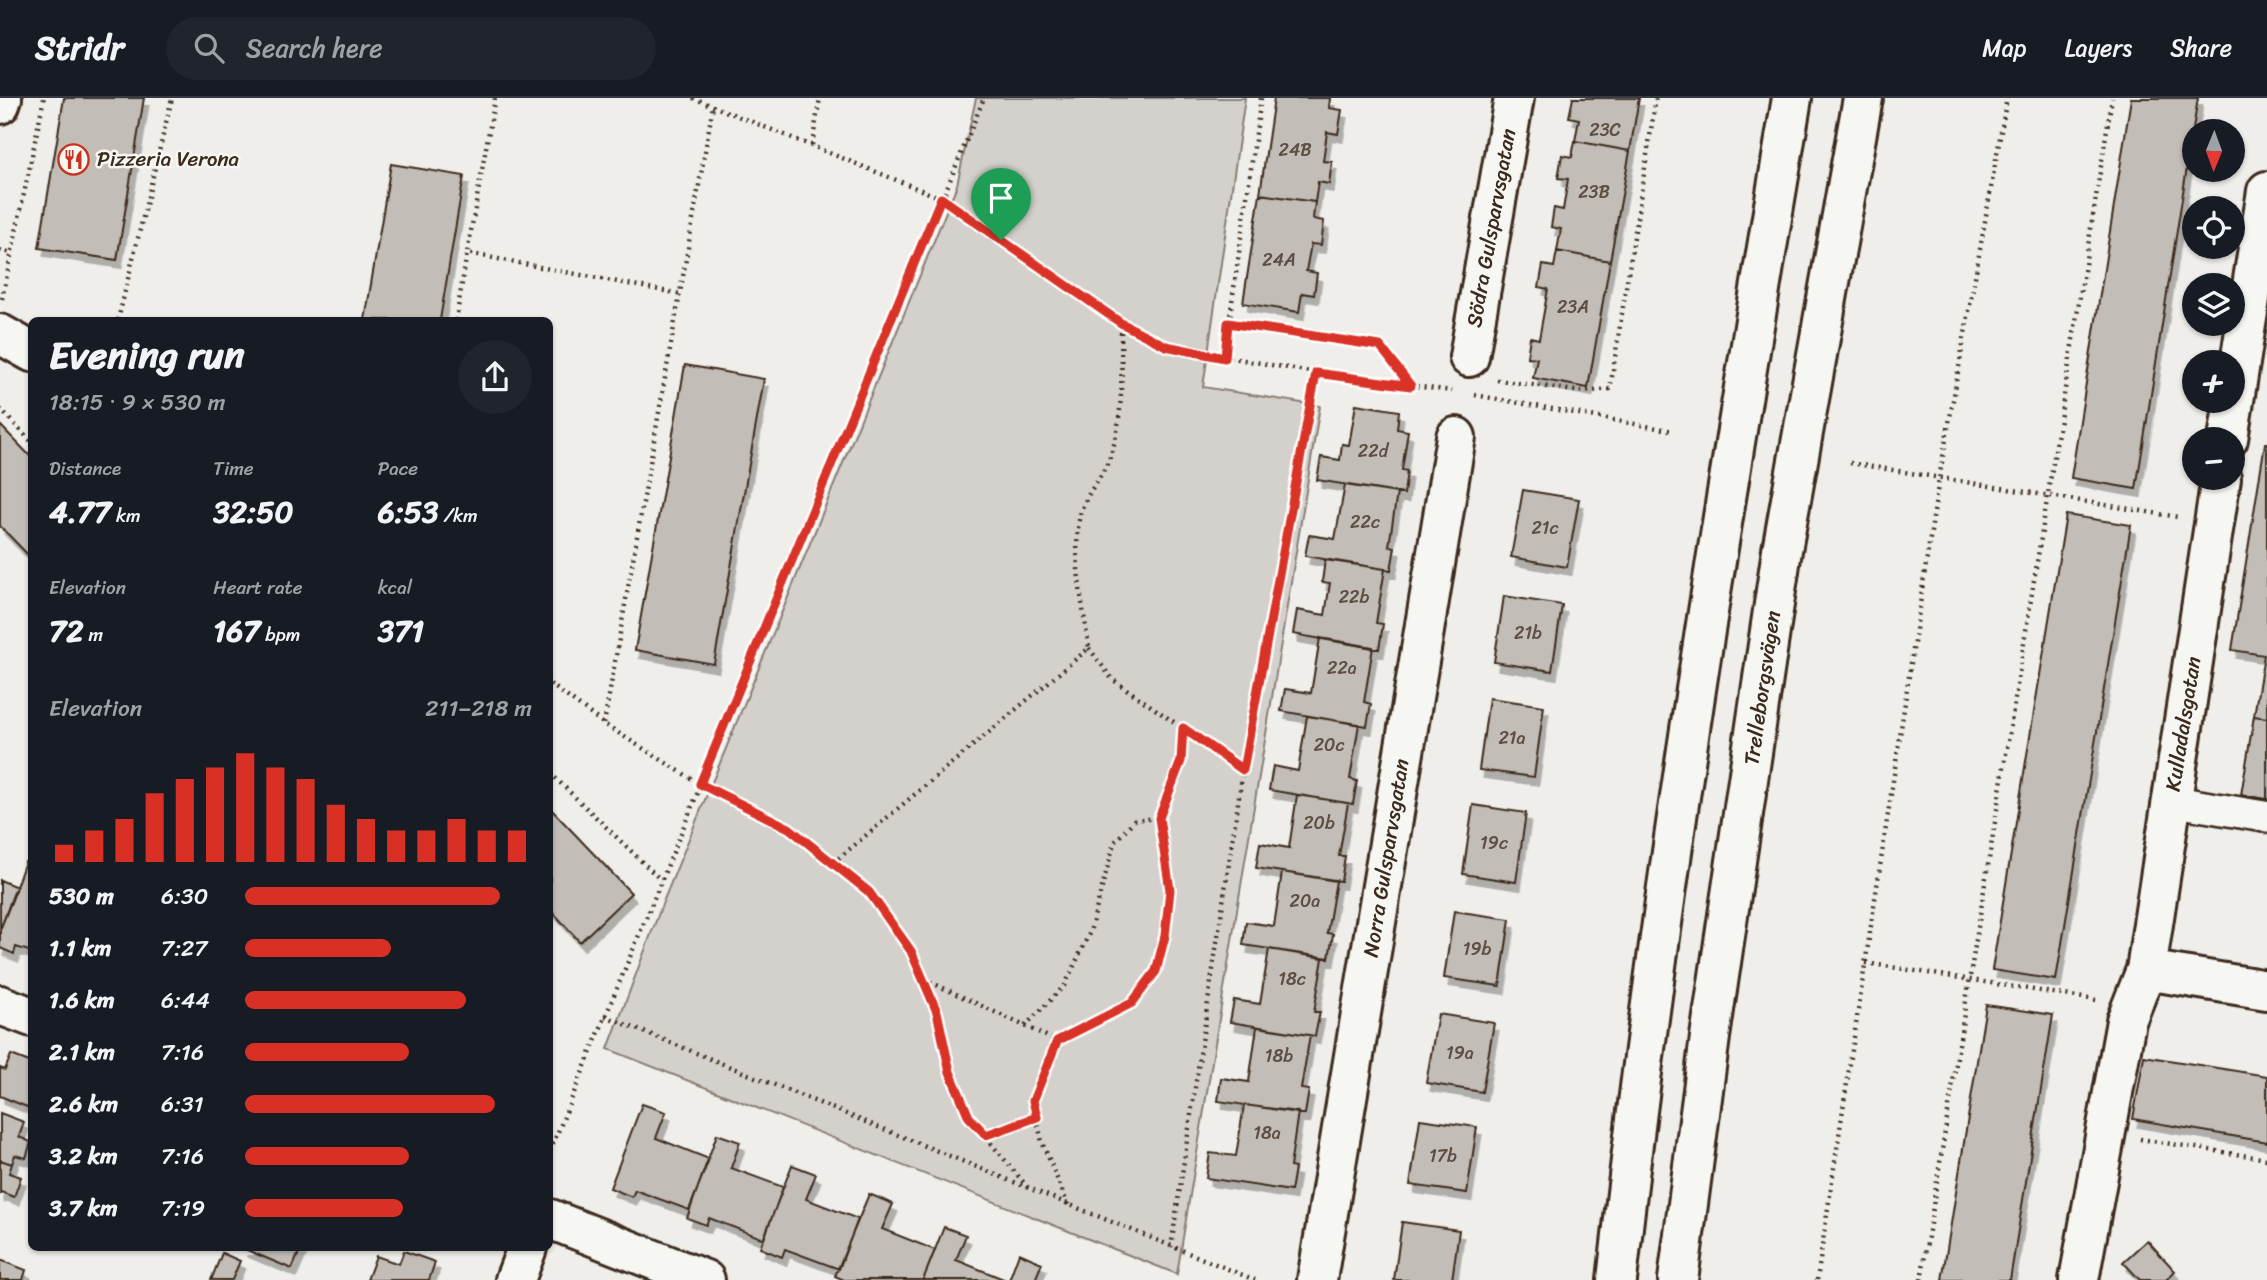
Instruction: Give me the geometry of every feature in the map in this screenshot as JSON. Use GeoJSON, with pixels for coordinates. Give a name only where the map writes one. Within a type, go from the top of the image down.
{"type":"FeatureCollection","features":[{"type":"Feature","properties":{"kind":"main road"},"geometry":{"type":"LineString","coordinates":[[0,104],[2,98]]}},
{"type":"Feature","properties":{"kind":"main road","name":"Södra Gulsparvsgatan"},"geometry":{"type":"LineString","coordinates":[[1469,357],[1514,98]]}},
{"type":"Feature","properties":{"kind":"main road"},"geometry":{"type":"LineString","coordinates":[[1617,1280],[1640,1074],[1676,826],[1792,98]]}},
{"type":"Feature","properties":{"kind":"main road","name":"Trelleborgsvägen"},"geometry":{"type":"LineString","coordinates":[[1678,1280],[1710,1037],[1782,550],[1864,98]]}},
{"type":"Feature","properties":{"kind":"main road"},"geometry":{"type":"LineString","coordinates":[[2233,427],[2253,373],[2267,191]]}},
{"type":"Feature","properties":{"kind":"main road"},"geometry":{"type":"LineString","coordinates":[[0,334],[28,350]]}},
{"type":"Feature","properties":{"kind":"main road","name":"Norra Gulsparvsgatan"},"geometry":{"type":"LineString","coordinates":[[1317,1280],[1456,437]]}},
{"type":"Feature","properties":{"kind":"main road","name":"Kulladalsgatan"},"geometry":{"type":"LineString","coordinates":[[2079,1280],[2104,1133],[2132,1006],[2146,970],[2219,490]]}},
{"type":"Feature","properties":{"kind":"main road"},"geometry":{"type":"LineString","coordinates":[[2146,970],[2267,989]]}},
{"type":"Feature","properties":{"kind":"main road"},"geometry":{"type":"LineString","coordinates":[[0,1005],[28,1016]]}},
{"type":"Feature","properties":{"kind":"main road"},"geometry":{"type":"LineString","coordinates":[[553,1220],[705,1280]]}},
{"type":"Feature","properties":{"kind":"main road"},"geometry":{"type":"LineString","coordinates":[[515,1280],[526,1251]]}},
{"type":"Feature","properties":{"kind":"street"},"geometry":{"type":"LineString","coordinates":[[2172,801],[2267,817]]}},
{"type":"Feature","properties":{"kind":"path"},"geometry":{"type":"LineString","coordinates":[[0,309],[44,98]]}},
{"type":"Feature","properties":{"kind":"path"},"geometry":{"type":"LineString","coordinates":[[119,317],[172,98]]}},
{"type":"Feature","properties":{"kind":"path"},"geometry":{"type":"LineString","coordinates":[[456,317],[495,98]]}},
{"type":"Feature","properties":{"kind":"path"},"geometry":{"type":"LineString","coordinates":[[693,98],[941,198],[1121,323],[1166,346],[1674,431]]}},
{"type":"Feature","properties":{"kind":"path"},"geometry":{"type":"LineString","coordinates":[[812,146],[820,98]]}},
{"type":"Feature","properties":{"kind":"path"},"geometry":{"type":"LineString","coordinates":[[553,1144],[984,98]]}},
{"type":"Feature","properties":{"kind":"path"},"geometry":{"type":"LineString","coordinates":[[1225,358],[1261,98]]}},
{"type":"Feature","properties":{"kind":"path"},"geometry":{"type":"LineString","coordinates":[[1469,357],[1466,375],[1584,392],[1610,389],[1656,98]]}},
{"type":"Feature","properties":{"kind":"path"},"geometry":{"type":"LineString","coordinates":[[1825,1280],[1817,1279],[1940,479],[2007,98]]}},
{"type":"Feature","properties":{"kind":"path"},"geometry":{"type":"LineString","coordinates":[[1921,1280],[2112,98]]}},
{"type":"Feature","properties":{"kind":"path"},"geometry":{"type":"LineString","coordinates":[[604,724],[713,106]]}},
{"type":"Feature","properties":{"kind":"path"},"geometry":{"type":"LineString","coordinates":[[0,250],[11,253]]}},
{"type":"Feature","properties":{"kind":"path"},"geometry":{"type":"LineString","coordinates":[[467,253],[680,293]]}},
{"type":"Feature","properties":{"kind":"path"},"geometry":{"type":"LineString","coordinates":[[1121,323],[1119,428],[1108,461],[1091,486],[1079,516],[1076,548],[1089,648],[1112,679],[1243,770]]}},
{"type":"Feature","properties":{"kind":"path"},"geometry":{"type":"LineString","coordinates":[[1228,323],[1380,346],[1411,386]]}},
{"type":"Feature","properties":{"kind":"path"},"geometry":{"type":"LineString","coordinates":[[1171,1247],[1243,770],[1316,373]]}},
{"type":"Feature","properties":{"kind":"path"},"geometry":{"type":"LineString","coordinates":[[0,409],[28,438]]}},
{"type":"Feature","properties":{"kind":"path"},"geometry":{"type":"LineString","coordinates":[[1850,463],[2214,523]]}},
{"type":"Feature","properties":{"kind":"path"},"geometry":{"type":"LineString","coordinates":[[833,863],[1089,648]]}},
{"type":"Feature","properties":{"kind":"path"},"geometry":{"type":"LineString","coordinates":[[553,686],[604,724],[700,784],[789,828],[869,892],[911,951],[937,1012],[950,1072],[969,1117],[1030,1190]]}},
{"type":"Feature","properties":{"kind":"path"},"geometry":{"type":"LineString","coordinates":[[1068,1205],[1042,1142],[1033,1101],[1057,1041],[1132,1003],[1156,971],[1165,936],[1170,890],[1159,818],[1181,761],[1183,728]]}},
{"type":"Feature","properties":{"kind":"path"},"geometry":{"type":"LineString","coordinates":[[553,776],[661,880]]}},
{"type":"Feature","properties":{"kind":"path"},"geometry":{"type":"LineString","coordinates":[[1025,1026],[1065,985],[1090,932],[1114,843],[1134,820],[1159,818]]}},
{"type":"Feature","properties":{"kind":"path"},"geometry":{"type":"LineString","coordinates":[[1866,963],[2132,1006]]}},
{"type":"Feature","properties":{"kind":"path"},"geometry":{"type":"LineString","coordinates":[[923,979],[1057,1041]]}},
{"type":"Feature","properties":{"kind":"path"},"geometry":{"type":"LineString","coordinates":[[605,1016],[1255,1280]]}},
{"type":"Feature","properties":{"kind":"path"},"geometry":{"type":"LineString","coordinates":[[986,1135],[1037,1117]]}},
{"type":"Feature","properties":{"kind":"path"},"geometry":{"type":"LineString","coordinates":[[2104,1133],[2267,1159]]}},
{"type":"Feature","properties":{"kind":"shaded area"},"geometry":{"type":"Polygon","coordinates":[[[976,98],[1245,98],[1203,387],[1320,406],[1177,1274],[608,1049],[663,902],[957,185],[976,98]]]}},
{"type":"Feature","properties":{"kind":"building"},"geometry":{"type":"Polygon","coordinates":[[[64,98],[144,98],[117,260],[39,248],[64,98]]]}},
{"type":"Feature","properties":{"kind":"building"},"geometry":{"type":"Polygon","coordinates":[[[1274,98],[1330,98],[1329,108],[1342,110],[1338,134],[1327,132],[1323,161],[1332,162],[1329,184],[1318,182],[1315,202],[1260,194],[1274,98]]]}},
{"type":"Feature","properties":{"kind":"building"},"geometry":{"type":"Polygon","coordinates":[[[1573,98],[1639,98],[1630,151],[1575,141],[1579,119],[1569,117],[1573,98]]]}},
{"type":"Feature","properties":{"kind":"building"},"geometry":{"type":"Polygon","coordinates":[[[2131,98],[2198,98],[2195,119],[2182,119],[2182,182],[2185,182],[2136,489],[2071,478],[2131,98]]]}},
{"type":"Feature","properties":{"kind":"building"},"geometry":{"type":"Polygon","coordinates":[[[1575,141],[1630,151],[1610,261],[1557,251],[1561,229],[1551,227],[1554,208],[1563,210],[1568,179],[1558,178],[1562,155],[1572,157],[1575,141]]]}},
{"type":"Feature","properties":{"kind":"building"},"geometry":{"type":"Polygon","coordinates":[[[391,164],[464,176],[440,317],[366,317],[391,164]]]}},
{"type":"Feature","properties":{"kind":"building"},"geometry":{"type":"Polygon","coordinates":[[[1260,194],[1315,202],[1313,219],[1324,221],[1321,245],[1311,244],[1306,271],[1317,273],[1314,295],[1302,293],[1299,312],[1243,303],[1260,194]]]}},
{"type":"Feature","properties":{"kind":"building"},"geometry":{"type":"Polygon","coordinates":[[[1557,251],[1610,261],[1588,388],[1533,378],[1537,358],[1527,357],[1530,337],[1539,339],[1548,289],[1539,287],[1543,265],[1554,267],[1557,251]]]}},
{"type":"Feature","properties":{"kind":"building"},"geometry":{"type":"Polygon","coordinates":[[[685,365],[764,379],[714,664],[635,650],[685,365]]]}},
{"type":"Feature","properties":{"kind":"building"},"geometry":{"type":"Polygon","coordinates":[[[1356,404],[1399,411],[1397,429],[1408,431],[1402,470],[1407,471],[1404,494],[1317,480],[1321,457],[1340,460],[1342,444],[1349,445],[1356,404]]]}},
{"type":"Feature","properties":{"kind":"building"},"geometry":{"type":"Polygon","coordinates":[[[0,425],[28,454],[28,555],[0,526],[0,425]]]}},
{"type":"Feature","properties":{"kind":"building"},"geometry":{"type":"Polygon","coordinates":[[[2265,443],[2267,718],[2254,716],[2264,655],[2232,650],[2265,443]]]}},
{"type":"Feature","properties":{"kind":"building"},"geometry":{"type":"Polygon","coordinates":[[[1345,485],[1397,493],[1389,546],[1395,547],[1391,570],[1305,556],[1309,535],[1335,539],[1345,485]]]}},
{"type":"Feature","properties":{"kind":"building"},"geometry":{"type":"Polygon","coordinates":[[[1523,490],[1579,499],[1567,567],[1511,557],[1523,490]]]}},
{"type":"Feature","properties":{"kind":"building"},"geometry":{"type":"Polygon","coordinates":[[[2066,515],[2131,525],[2056,980],[1992,970],[2066,515]]]}},
{"type":"Feature","properties":{"kind":"building"},"geometry":{"type":"Polygon","coordinates":[[[1325,560],[1385,569],[1376,623],[1383,624],[1379,649],[1293,634],[1297,610],[1325,615],[1330,583],[1322,582],[1325,560]]]}},
{"type":"Feature","properties":{"kind":"building"},"geometry":{"type":"Polygon","coordinates":[[[1504,596],[1562,605],[1552,671],[1494,662],[1504,596]]]}},
{"type":"Feature","properties":{"kind":"building"},"geometry":{"type":"Polygon","coordinates":[[[1320,638],[1373,647],[1364,702],[1371,704],[1367,726],[1281,711],[1285,689],[1311,693],[1320,638]]]}},
{"type":"Feature","properties":{"kind":"building"},"geometry":{"type":"Polygon","coordinates":[[[1489,698],[1544,706],[1534,777],[1479,770],[1489,698]]]}},
{"type":"Feature","properties":{"kind":"building"},"geometry":{"type":"Polygon","coordinates":[[[1307,716],[1359,724],[1350,779],[1357,781],[1353,804],[1269,790],[1273,766],[1298,771],[1307,716]]]}},
{"type":"Feature","properties":{"kind":"building"},"geometry":{"type":"Polygon","coordinates":[[[2254,716],[2267,718],[2267,799],[2241,795],[2254,716]]]}},
{"type":"Feature","properties":{"kind":"building"},"geometry":{"type":"Polygon","coordinates":[[[1297,795],[1348,803],[1339,856],[1345,856],[1341,881],[1256,868],[1260,843],[1289,848],[1297,795]]]}},
{"type":"Feature","properties":{"kind":"building"},"geometry":{"type":"Polygon","coordinates":[[[1473,805],[1526,813],[1516,882],[1463,874],[1473,805]]]}},
{"type":"Feature","properties":{"kind":"building"},"geometry":{"type":"Polygon","coordinates":[[[553,811],[631,893],[580,942],[553,912],[553,811]]]}},
{"type":"Feature","properties":{"kind":"building"},"geometry":{"type":"Polygon","coordinates":[[[25,862],[28,863],[28,951],[16,947],[14,954],[0,948],[0,930],[25,862]]]}},
{"type":"Feature","properties":{"kind":"building"},"geometry":{"type":"Polygon","coordinates":[[[1282,872],[1336,881],[1327,933],[1333,934],[1329,958],[1243,945],[1246,922],[1274,926],[1282,872]]]}},
{"type":"Feature","properties":{"kind":"building"},"geometry":{"type":"Polygon","coordinates":[[[0,880],[17,887],[0,930],[0,880]]]}},
{"type":"Feature","properties":{"kind":"building"},"geometry":{"type":"Polygon","coordinates":[[[1454,911],[1510,919],[1500,986],[1444,978],[1454,911]]]}},
{"type":"Feature","properties":{"kind":"building"},"geometry":{"type":"Polygon","coordinates":[[[1269,949],[1323,958],[1314,1012],[1320,1012],[1315,1036],[1230,1022],[1234,1000],[1260,1004],[1269,949]]]}},
{"type":"Feature","properties":{"kind":"building"},"geometry":{"type":"Polygon","coordinates":[[[1986,1005],[2053,1015],[2010,1280],[1942,1280],[1986,1005]]]}},
{"type":"Feature","properties":{"kind":"building"},"geometry":{"type":"Polygon","coordinates":[[[1438,1014],[1494,1023],[1482,1092],[1426,1083],[1438,1014]]]}},
{"type":"Feature","properties":{"kind":"building"},"geometry":{"type":"Polygon","coordinates":[[[1257,1027],[1310,1035],[1301,1089],[1309,1090],[1305,1114],[1218,1101],[1221,1078],[1249,1082],[1257,1027]]]}},
{"type":"Feature","properties":{"kind":"building"},"geometry":{"type":"Polygon","coordinates":[[[11,1055],[28,1061],[28,1107],[0,1096],[0,1068],[5,1070],[11,1055]]]}},
{"type":"Feature","properties":{"kind":"building"},"geometry":{"type":"Polygon","coordinates":[[[2144,1056],[2267,1076],[2267,1142],[2133,1119],[2144,1056]]]}},
{"type":"Feature","properties":{"kind":"building"},"geometry":{"type":"Polygon","coordinates":[[[642,1104],[666,1112],[656,1138],[709,1159],[689,1210],[635,1190],[632,1197],[610,1188],[642,1104]]]}},
{"type":"Feature","properties":{"kind":"building"},"geometry":{"type":"Polygon","coordinates":[[[1244,1105],[1298,1112],[1290,1167],[1295,1168],[1291,1191],[1206,1178],[1210,1153],[1236,1156],[1244,1105]]]}},
{"type":"Feature","properties":{"kind":"building"},"geometry":{"type":"Polygon","coordinates":[[[0,1113],[24,1122],[19,1137],[28,1141],[28,1152],[26,1158],[15,1155],[12,1164],[0,1160],[0,1113]]]}},
{"type":"Feature","properties":{"kind":"building"},"geometry":{"type":"Polygon","coordinates":[[[1420,1119],[1477,1127],[1467,1193],[1410,1185],[1420,1119]]]}},
{"type":"Feature","properties":{"kind":"building"},"geometry":{"type":"Polygon","coordinates":[[[717,1134],[740,1142],[731,1168],[783,1187],[764,1239],[709,1218],[706,1225],[687,1218],[717,1134]]]}},
{"type":"Feature","properties":{"kind":"building"},"geometry":{"type":"Polygon","coordinates":[[[0,1160],[12,1164],[9,1173],[21,1177],[14,1197],[1,1192],[0,1195],[0,1160]]]}},
{"type":"Feature","properties":{"kind":"building"},"geometry":{"type":"Polygon","coordinates":[[[792,1165],[816,1174],[806,1199],[858,1219],[839,1269],[785,1249],[782,1257],[760,1248],[792,1165]]]}},
{"type":"Feature","properties":{"kind":"building"},"geometry":{"type":"Polygon","coordinates":[[[869,1194],[893,1204],[882,1229],[935,1250],[923,1280],[844,1280],[835,1276],[869,1194]]]}},
{"type":"Feature","properties":{"kind":"building"},"geometry":{"type":"Polygon","coordinates":[[[1402,1222],[1459,1230],[1452,1280],[1394,1280],[1402,1222]]]}},
{"type":"Feature","properties":{"kind":"building"},"geometry":{"type":"Polygon","coordinates":[[[944,1227],[966,1235],[956,1260],[1006,1280],[923,1280],[944,1227]]]}},
{"type":"Feature","properties":{"kind":"building"},"geometry":{"type":"Polygon","coordinates":[[[2147,1240],[2175,1271],[2166,1280],[2140,1280],[2123,1262],[2147,1240]]]}},
{"type":"Feature","properties":{"kind":"building"},"geometry":{"type":"Polygon","coordinates":[[[249,1251],[300,1251],[292,1269],[249,1251]]]}},
{"type":"Feature","properties":{"kind":"building"},"geometry":{"type":"Polygon","coordinates":[[[404,1251],[435,1262],[429,1280],[367,1280],[376,1256],[399,1264],[404,1251]]]}},
{"type":"Feature","properties":{"kind":"building"},"geometry":{"type":"Polygon","coordinates":[[[222,1253],[240,1261],[232,1280],[211,1280],[222,1253]]]}},
{"type":"Feature","properties":{"kind":"building"},"geometry":{"type":"Polygon","coordinates":[[[1019,1253],[1042,1263],[1035,1280],[1009,1280],[1019,1253]]]}},
{"type":"Feature","properties":{"kind":"building"},"geometry":{"type":"Polygon","coordinates":[[[0,1260],[26,1270],[23,1280],[0,1280],[0,1260]]]}},
{"type":"Feature","properties":{"kind":"place","name":"Pizzeria Verona"},"geometry":{"type":"Point","coordinates":[74,159]}},
{"type":"Feature","properties":{"kind":"route"},"geometry":{"type":"LineString","coordinates":[[941,198],[1001,240],[1121,323],[1166,346],[1225,358],[1228,323],[1380,346],[1411,386],[1316,373],[1243,770],[1183,728],[1181,761],[1159,818],[1170,890],[1165,936],[1156,971],[1132,1003],[1087,1023],[1057,1041],[1033,1101],[1037,1117],[986,1135],[969,1117],[950,1072],[937,1012],[911,951],[869,892],[789,828],[700,784],[941,198]]}}]}
